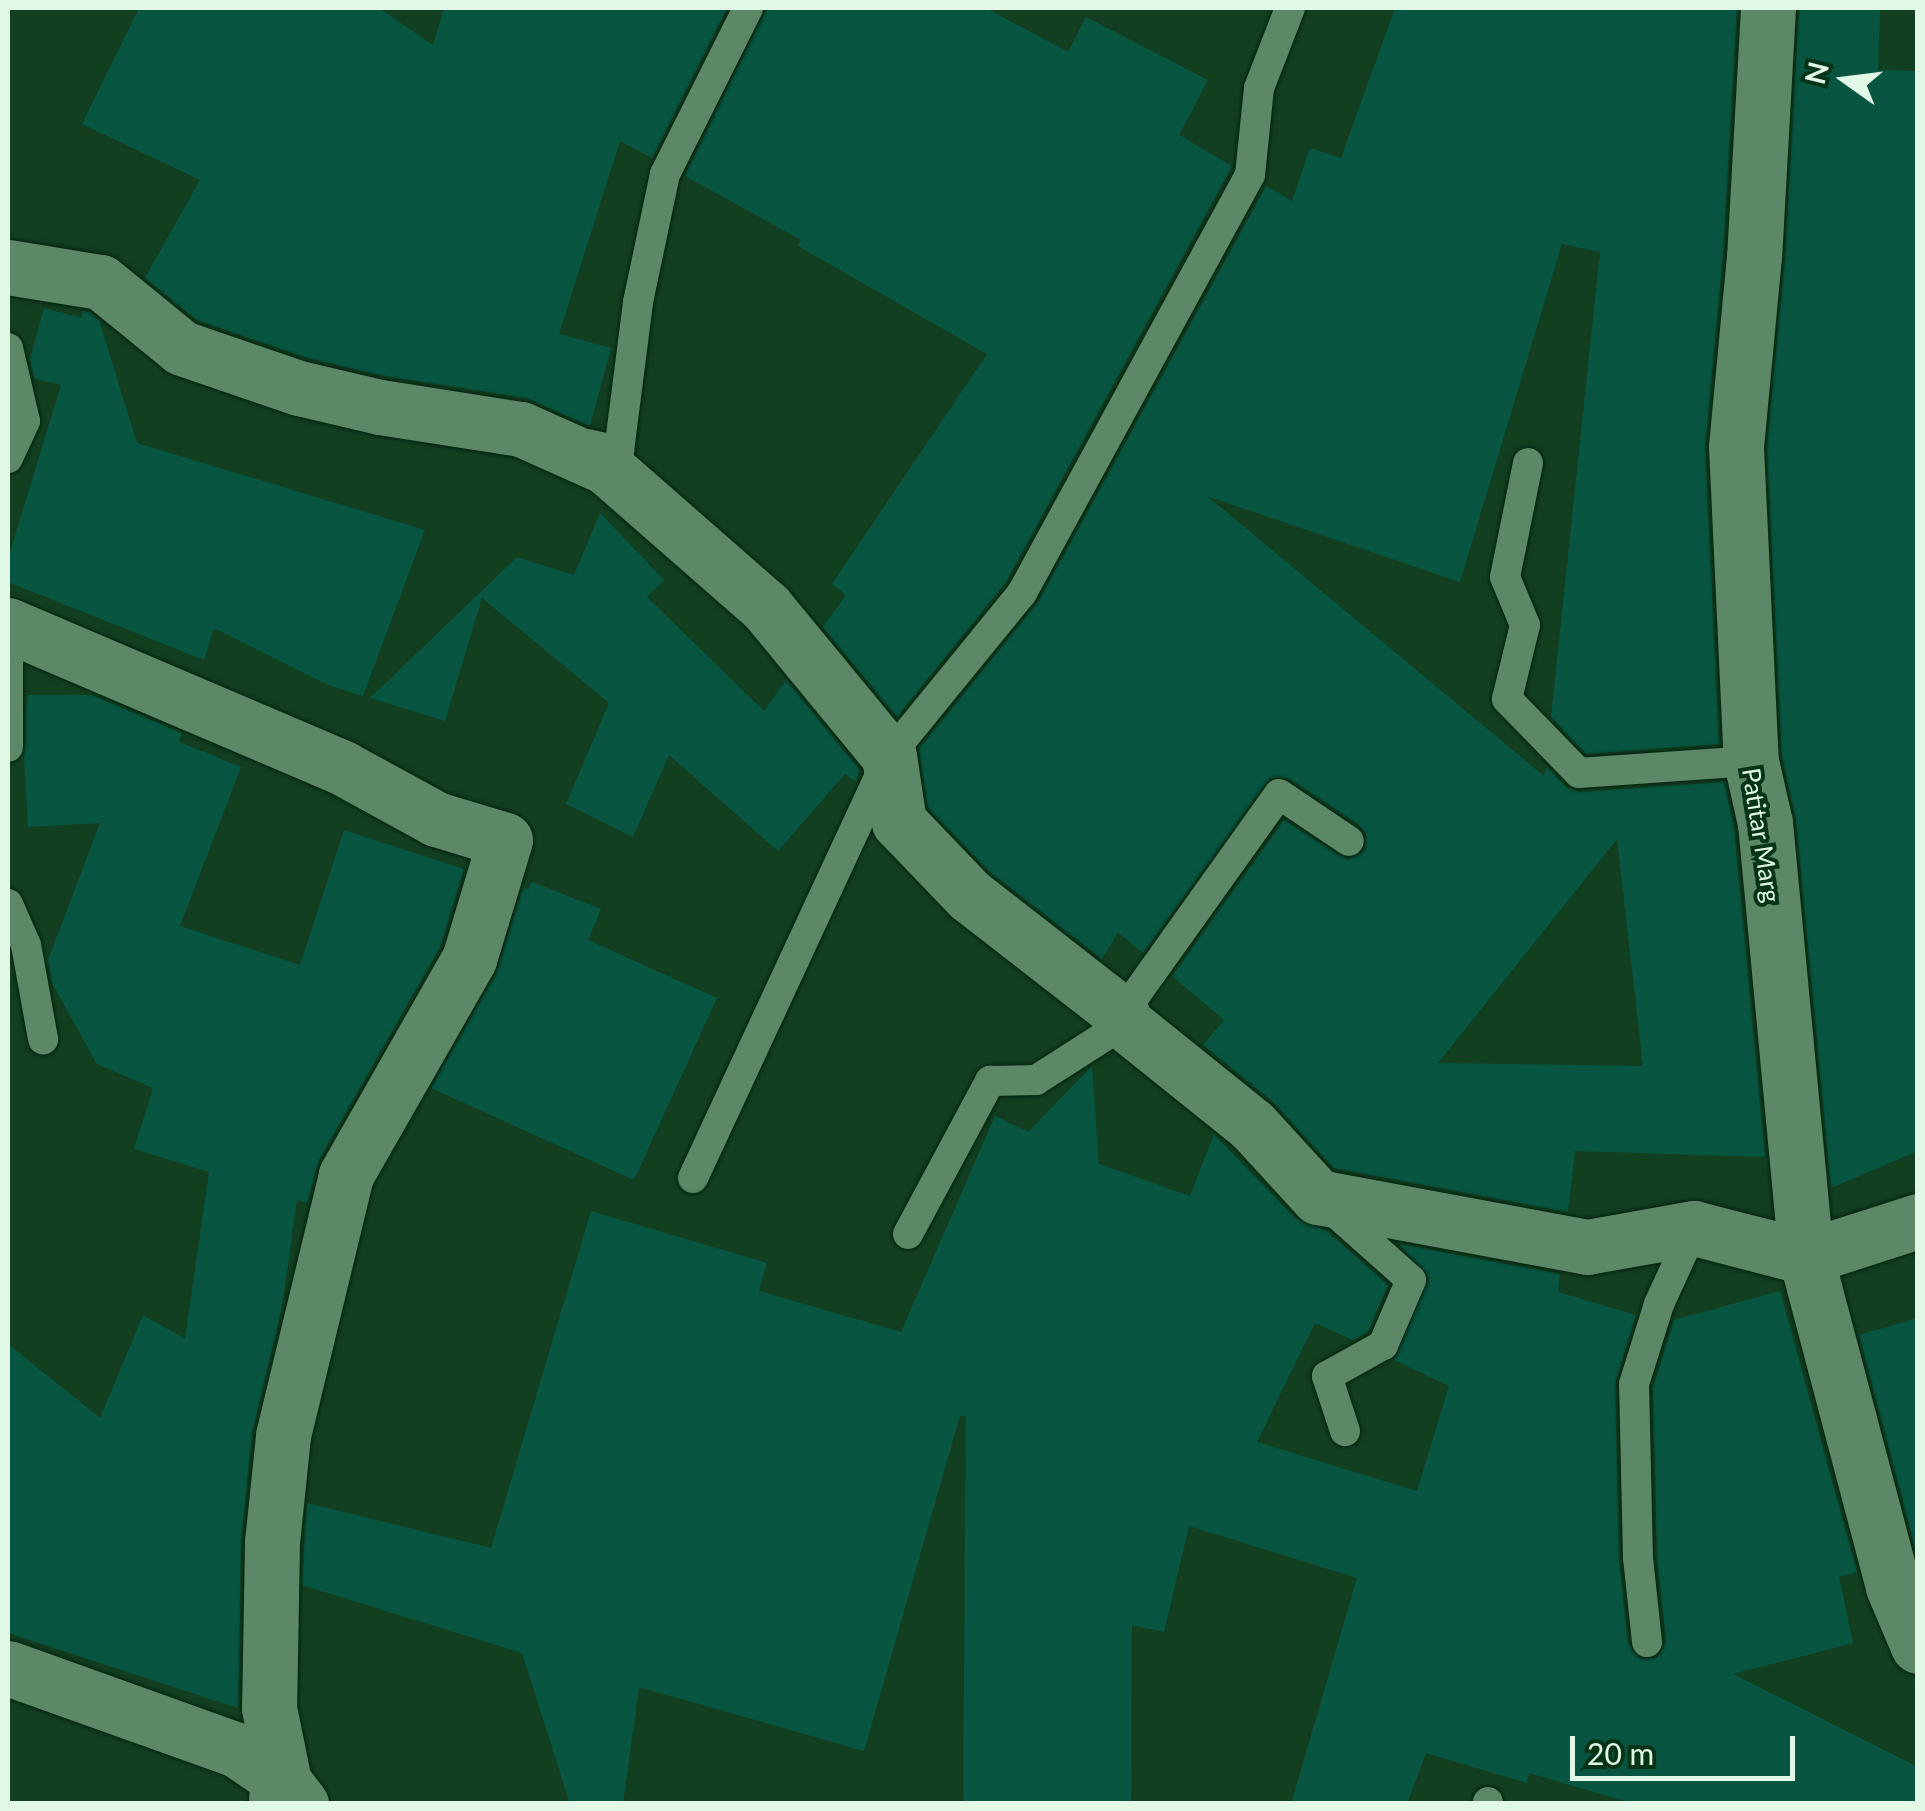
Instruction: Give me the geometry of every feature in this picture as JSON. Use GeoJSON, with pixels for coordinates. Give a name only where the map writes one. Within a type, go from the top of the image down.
{"type":"FeatureCollection","features":[{"type":"Feature","properties":{"kind":"street","name":"Patitar Marg"},"geometry":{"type":"LineString","coordinates":[[1768,8],[1754,256],[1736,447],[1750,761],[1765,823],[1806,1257],[1905,1582],[1918,1646]]}},
{"type":"Feature","properties":{"kind":"street"},"geometry":{"type":"LineString","coordinates":[[8,267],[101,282],[182,348],[299,388],[380,407],[521,429],[606,467],[766,607],[889,756],[899,822],[969,895],[1252,1126],[1318,1197],[1587,1247],[1694,1228],[1806,1257],[1918,1221]]}},
{"type":"Feature","properties":{"kind":"street"},"geometry":{"type":"LineString","coordinates":[[8,625],[342,768],[436,818],[505,840],[469,959],[346,1175],[283,1436],[272,1542],[269,1708],[286,1796]]}},
{"type":"Feature","properties":{"kind":"street"},"geometry":{"type":"LineString","coordinates":[[8,1668],[237,1750],[286,1796]]}},
{"type":"Feature","properties":{"kind":"lane"},"geometry":{"type":"LineString","coordinates":[[521,429],[619,451],[638,302],[665,174],[748,8]]}},
{"type":"Feature","properties":{"kind":"lane"},"geometry":{"type":"LineString","coordinates":[[693,1178],[889,756],[1022,593],[1250,176],[1259,88],[1290,8]]}},
{"type":"Feature","properties":{"kind":"lane"},"geometry":{"type":"LineString","coordinates":[[8,348],[25,421],[8,458]]}},
{"type":"Feature","properties":{"kind":"lane"},"geometry":{"type":"LineString","coordinates":[[1528,463],[1505,576],[1525,625],[1507,699],[1578,773],[1750,761]]}},
{"type":"Feature","properties":{"kind":"lane"},"geometry":{"type":"LineString","coordinates":[[8,662],[8,747]]}},
{"type":"Feature","properties":{"kind":"lane"},"geometry":{"type":"LineString","coordinates":[[908,1234],[990,1081],[1036,1080],[1124,1018],[1279,794],[1349,841]]}},
{"type":"Feature","properties":{"kind":"lane"},"geometry":{"type":"LineString","coordinates":[[8,904],[26,945],[43,1039]]}},
{"type":"Feature","properties":{"kind":"lane"},"geometry":{"type":"LineString","coordinates":[[1318,1197],[1411,1280],[1383,1345],[1328,1376],[1345,1431]]}},
{"type":"Feature","properties":{"kind":"lane"},"geometry":{"type":"LineString","coordinates":[[1647,1642],[1638,1558],[1634,1384],[1659,1304],[1694,1228]]}},
{"type":"Feature","properties":{"kind":"building"},"geometry":{"type":"Polygon","coordinates":[[[139,8],[379,8],[433,45],[444,8],[727,8],[652,158],[620,141],[559,334],[611,348],[590,426],[526,398],[386,376],[308,358],[197,320],[145,278],[200,180],[82,124],[139,8]]]}},
{"type":"Feature","properties":{"kind":"building"},"geometry":{"type":"Polygon","coordinates":[[[767,8],[986,8],[1068,52],[1086,17],[1208,80],[1179,135],[1232,166],[1006,582],[897,717],[823,627],[846,595],[832,584],[987,354],[798,246],[801,240],[685,176],[767,8]]]}},
{"type":"Feature","properties":{"kind":"building"},"geometry":{"type":"Polygon","coordinates":[[[1395,8],[1737,8],[1723,254],[1705,448],[1719,744],[1586,754],[1551,717],[1600,252],[1562,244],[1460,582],[1207,496],[1544,776],[1546,766],[1566,787],[1580,792],[1724,782],[1734,828],[1765,1157],[1575,1151],[1568,1212],[1334,1168],[1272,1101],[1203,1045],[1224,1020],[1172,976],[1284,820],[1347,860],[1365,851],[1366,834],[1359,825],[1289,778],[1270,778],[1143,953],[1118,932],[1102,959],[990,872],[928,808],[919,749],[1038,602],[1266,186],[1292,201],[1310,148],[1341,158],[1395,8]],[[1617,839],[1438,1063],[1643,1066],[1617,839]]]}},
{"type":"Feature","properties":{"kind":"building"},"geometry":{"type":"Polygon","coordinates":[[[1799,8],[1880,8],[1878,70],[1918,71],[1918,1151],[1831,1188],[1796,820],[1782,757],[1767,448],[1785,258],[1799,8]]]}},
{"type":"Feature","properties":{"kind":"building"},"geometry":{"type":"Polygon","coordinates":[[[44,308],[81,318],[83,311],[88,312],[99,320],[137,443],[425,530],[363,696],[328,685],[214,628],[204,660],[8,582],[8,559],[61,385],[34,378],[30,359],[44,308]]]}},
{"type":"Feature","properties":{"kind":"building"},"geometry":{"type":"Polygon","coordinates":[[[600,513],[664,580],[647,597],[764,711],[786,680],[859,769],[856,782],[845,774],[778,851],[669,755],[633,837],[566,804],[609,703],[482,598],[445,721],[370,698],[517,557],[574,575],[600,513]]]}},
{"type":"Feature","properties":{"kind":"building"},"geometry":{"type":"Polygon","coordinates":[[[27,695],[92,695],[182,733],[179,742],[241,767],[180,926],[300,965],[344,830],[464,869],[440,947],[319,1160],[307,1203],[297,1200],[282,1307],[252,1433],[241,1541],[238,1708],[8,1633],[8,1344],[100,1418],[143,1315],[185,1339],[209,1172],[134,1149],[153,1088],[97,1064],[52,983],[48,960],[100,823],[28,827],[24,757],[27,695]]]}},
{"type":"Feature","properties":{"kind":"building"},"geometry":{"type":"Polygon","coordinates":[[[532,882],[601,909],[588,940],[717,998],[634,1180],[431,1088],[496,974],[523,888],[528,890],[532,882]]]}},
{"type":"Feature","properties":{"kind":"building"},"geometry":{"type":"Polygon","coordinates":[[[1092,1066],[1099,1164],[1190,1196],[1214,1134],[1295,1218],[1327,1231],[1388,1285],[1368,1332],[1353,1340],[1315,1323],[1257,1442],[1417,1491],[1449,1386],[1394,1360],[1429,1277],[1399,1244],[1560,1274],[1558,1292],[1636,1315],[1615,1384],[1619,1560],[1628,1644],[1640,1659],[1657,1658],[1666,1641],[1657,1557],[1653,1387],[1674,1320],[1780,1291],[1857,1572],[1839,1577],[1853,1643],[1733,1674],[1918,1767],[1918,1804],[1635,1804],[1529,1773],[1527,1783],[1426,1753],[1407,1804],[1291,1804],[1357,1578],[1189,1526],[1164,1632],[1132,1625],[1131,1804],[963,1804],[966,1416],[960,1416],[864,1751],[639,1687],[623,1804],[570,1804],[522,1653],[302,1585],[307,1503],[491,1548],[591,1211],[767,1263],[759,1291],[901,1332],[995,1116],[1028,1132],[1092,1066]]]}},
{"type":"Feature","properties":{"kind":"building"},"geometry":{"type":"Polygon","coordinates":[[[1918,1318],[1918,1555],[1917,1555],[1859,1335],[1918,1318]]]}}]}
